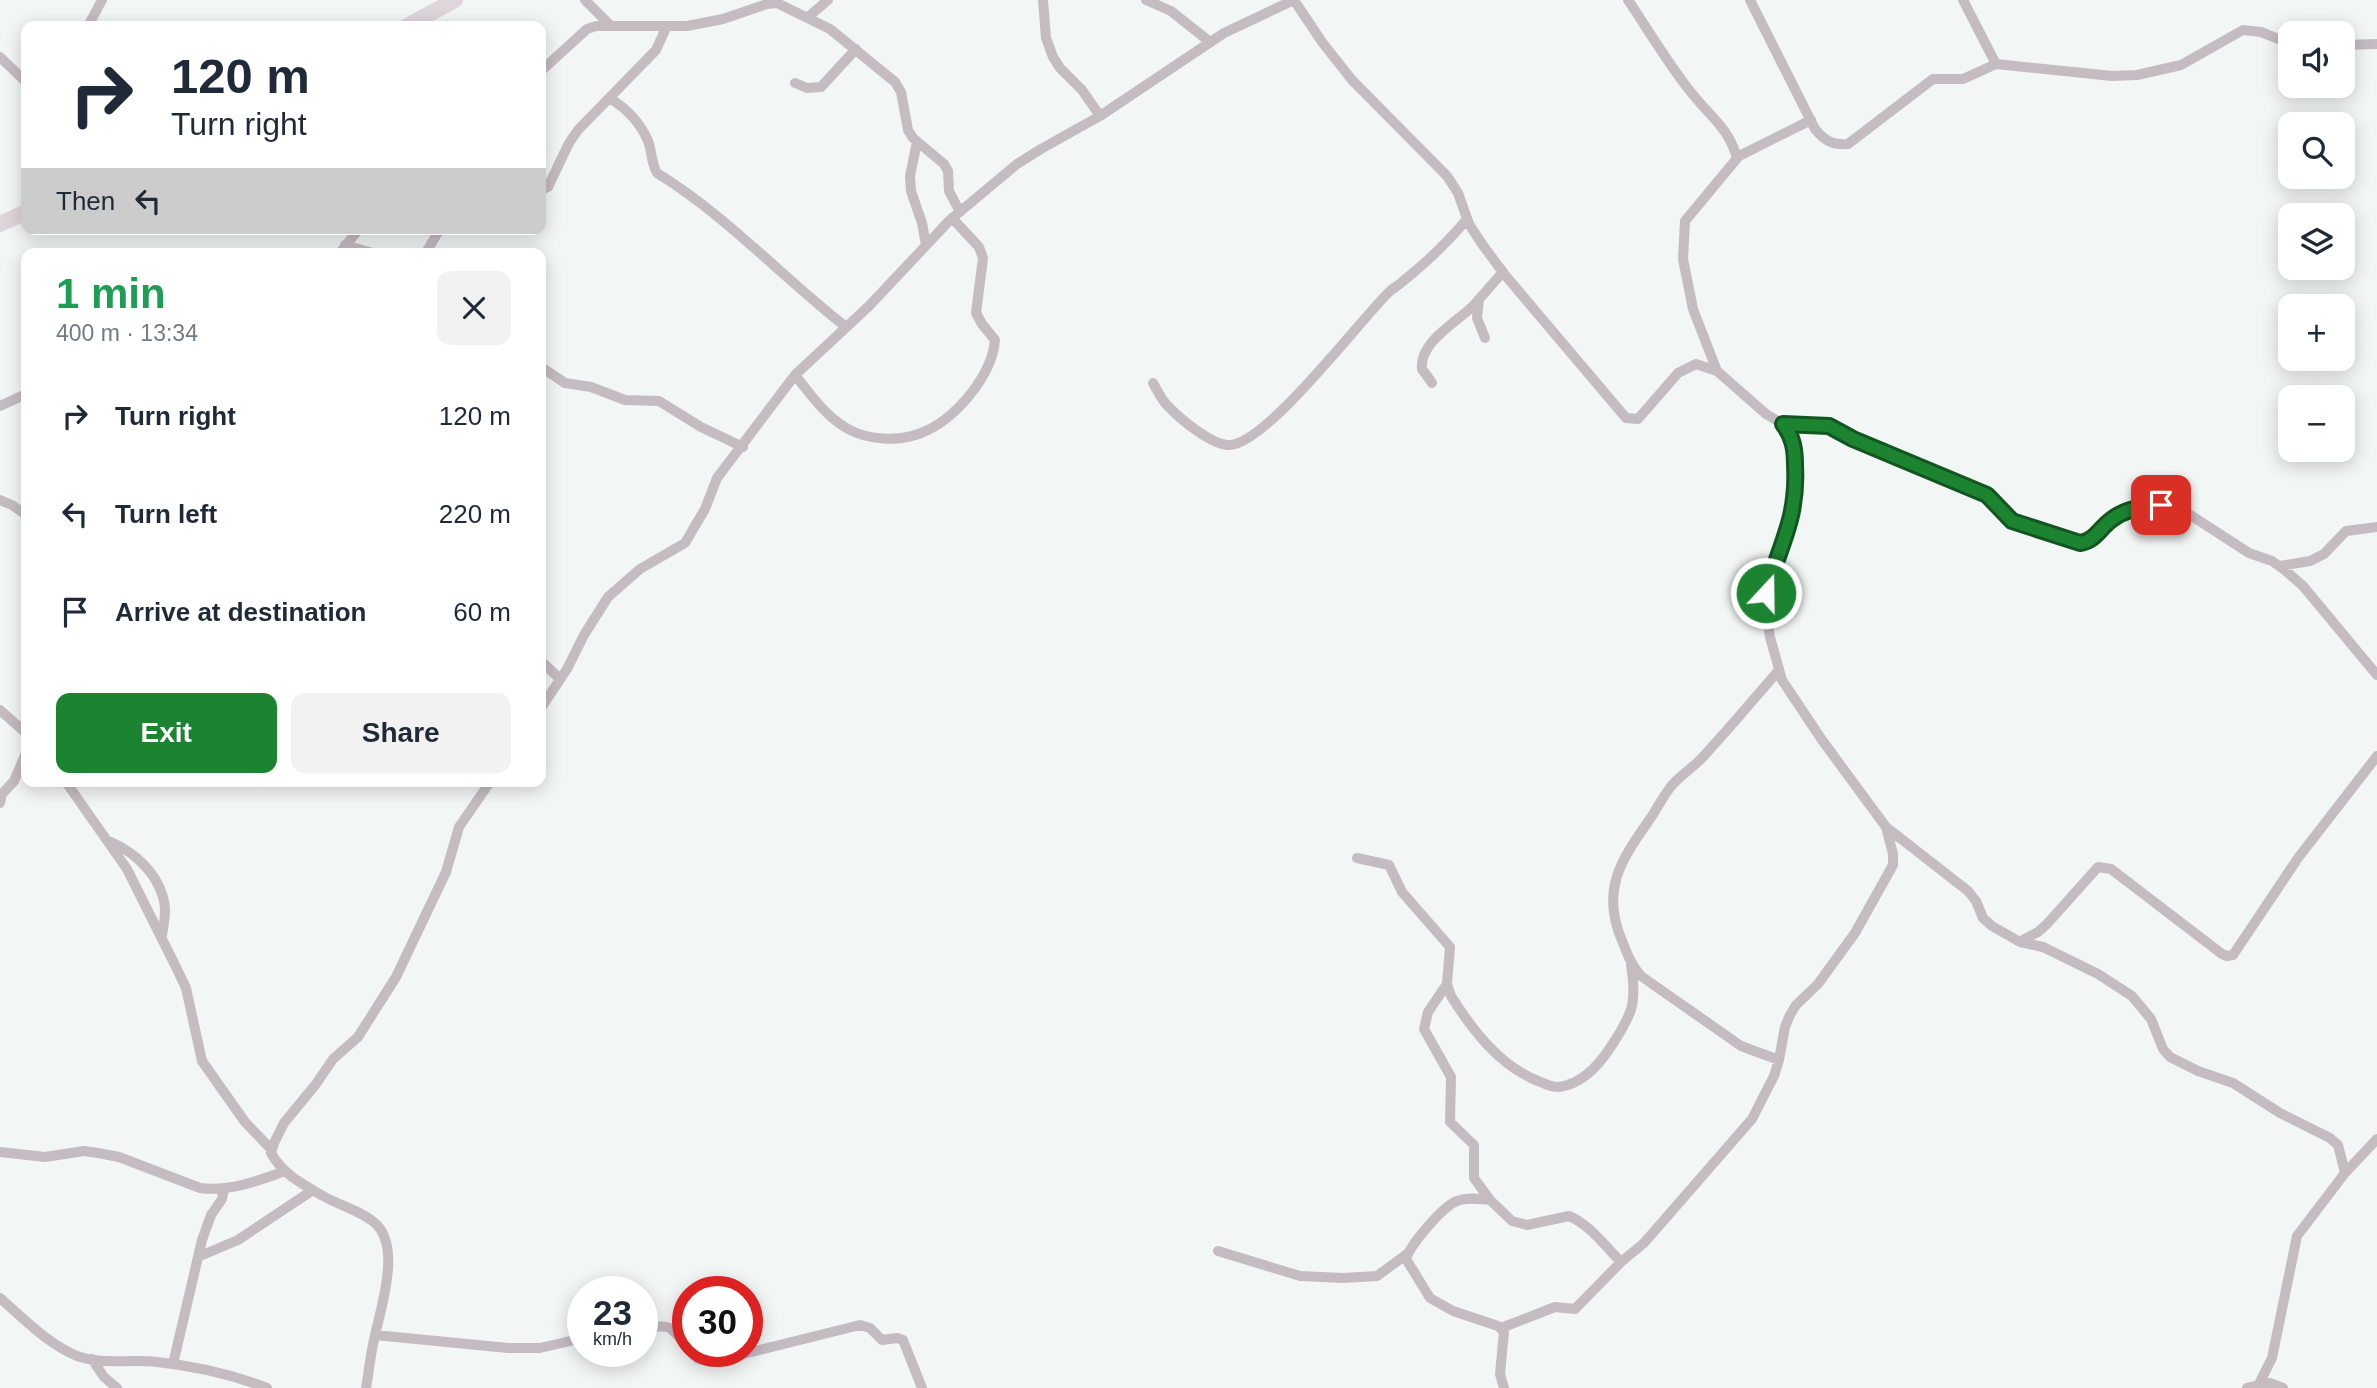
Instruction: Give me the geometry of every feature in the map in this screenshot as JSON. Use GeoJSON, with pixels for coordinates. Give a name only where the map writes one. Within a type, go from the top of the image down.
{"type":"FeatureCollection","features":[{"type":"Feature","properties":{"kind":"street"},"geometry":{"type":"LineString","coordinates":[[91,21],[103,0]]}},
{"type":"Feature","properties":{"kind":"street"},"geometry":{"type":"LineString","coordinates":[[416,21],[455,0]]}},
{"type":"Feature","properties":{"kind":"street"},"geometry":{"type":"LineString","coordinates":[[585,0],[610,24]]}},
{"type":"Feature","properties":{"kind":"street"},"geometry":{"type":"LineString","coordinates":[[808,17],[828,0]]}},
{"type":"Feature","properties":{"kind":"street"},"geometry":{"type":"LineString","coordinates":[[1044,0],[1046,38],[1053,57],[1082,90],[1100,116]]}},
{"type":"Feature","properties":{"kind":"street"},"geometry":{"type":"LineString","coordinates":[[1146,0],[1171,11],[1210,42]]}},
{"type":"Feature","properties":{"kind":"street"},"geometry":{"type":"LineString","coordinates":[[546,700],[608,597],[640,569],[685,543],[705,509],[717,478],[795,375],[956,215],[1017,164],[1100,116],[1210,42],[1294,0],[1352,80],[1447,176],[1482,244],[1628,419],[1639,419],[1644,415],[1678,373],[1696,364],[1717,370],[1766,414],[1783,424],[1791,434],[1795,448],[1794,511],[1769,580],[1765,603],[1770,638],[1782,680],[1886,827],[1968,891],[1976,901],[1983,918],[1992,926],[2020,942],[2043,947],[2098,974],[2132,996],[2151,1019],[2163,1049],[2170,1058],[2233,1083],[2280,1113],[2330,1138],[2338,1145],[2345,1173]]}},
{"type":"Feature","properties":{"kind":"street"},"geometry":{"type":"LineString","coordinates":[[1628,0],[1691,93],[1724,128],[1732,141],[1737,158]]}},
{"type":"Feature","properties":{"kind":"street"},"geometry":{"type":"LineString","coordinates":[[1750,0],[1811,120],[1825,141],[1836,145],[1847,144],[1933,79],[1963,79],[1996,64],[2112,76],[2137,75],[2182,65],[2243,30],[2261,32],[2278,39]]}},
{"type":"Feature","properties":{"kind":"street"},"geometry":{"type":"LineString","coordinates":[[1963,0],[1996,64]]}},
{"type":"Feature","properties":{"kind":"street"},"geometry":{"type":"LineString","coordinates":[[546,66],[587,29],[610,24],[666,28],[723,19],[767,4],[787,3],[830,29],[895,82],[901,92],[908,130],[944,164],[948,171],[949,191],[956,215],[979,247],[983,258],[976,313],[995,340],[994,351],[986,372],[962,403],[924,432],[910,437],[868,436],[849,430],[833,420],[795,375]]}},
{"type":"Feature","properties":{"kind":"street"},"geometry":{"type":"LineString","coordinates":[[546,188],[578,130],[656,50],[666,28]]}},
{"type":"Feature","properties":{"kind":"street"},"geometry":{"type":"LineString","coordinates":[[2355,45],[2377,44]]}},
{"type":"Feature","properties":{"kind":"street"},"geometry":{"type":"LineString","coordinates":[[794,83],[807,88],[821,87],[856,49]]}},
{"type":"Feature","properties":{"kind":"street"},"geometry":{"type":"LineString","coordinates":[[0,57],[21,77]]}},
{"type":"Feature","properties":{"kind":"street"},"geometry":{"type":"LineString","coordinates":[[611,99],[624,107],[636,120],[648,141],[657,173],[685,191],[846,327]]}},
{"type":"Feature","properties":{"kind":"street"},"geometry":{"type":"LineString","coordinates":[[1717,370],[1693,309],[1683,259],[1685,221],[1737,158],[1760,143],[1811,120]]}},
{"type":"Feature","properties":{"kind":"street"},"geometry":{"type":"LineString","coordinates":[[918,142],[909,176],[926,245]]}},
{"type":"Feature","properties":{"kind":"street"},"geometry":{"type":"LineString","coordinates":[[0,224],[21,214]]}},
{"type":"Feature","properties":{"kind":"street"},"geometry":{"type":"LineString","coordinates":[[1153,383],[1164,403],[1181,419],[1216,442],[1238,444],[1287,404],[1326,365],[1391,290],[1448,241],[1467,219]]}},
{"type":"Feature","properties":{"kind":"street"},"geometry":{"type":"LineString","coordinates":[[1432,383],[1421,364],[1427,350],[1503,272]]}},
{"type":"Feature","properties":{"kind":"street"},"geometry":{"type":"LineString","coordinates":[[1479,299],[1477,318],[1485,338]]}},
{"type":"Feature","properties":{"kind":"street"},"geometry":{"type":"LineString","coordinates":[[546,370],[565,383],[591,387],[625,400],[659,401],[701,427],[743,447]]}},
{"type":"Feature","properties":{"kind":"street"},"geometry":{"type":"LineString","coordinates":[[0,405],[21,396]]}},
{"type":"Feature","properties":{"kind":"street"},"geometry":{"type":"LineString","coordinates":[[1783,424],[1829,426],[1853,439],[1987,495],[2012,521],[2080,543],[2090,540],[2111,519],[2133,508],[2178,507],[2249,553],[2280,566],[2303,586],[2377,675]]}},
{"type":"Feature","properties":{"kind":"street"},"geometry":{"type":"LineString","coordinates":[[0,500],[21,511]]}},
{"type":"Feature","properties":{"kind":"street"},"geometry":{"type":"LineString","coordinates":[[2280,566],[2310,561],[2324,554],[2346,531],[2377,527]]}},
{"type":"Feature","properties":{"kind":"street"},"geometry":{"type":"LineString","coordinates":[[546,666],[560,679]]}},
{"type":"Feature","properties":{"kind":"street"},"geometry":{"type":"LineString","coordinates":[[1779,670],[1698,761],[1673,784],[1634,839],[1614,885],[1613,918],[1631,962],[1641,976],[1741,1046],[1779,1060]]}},
{"type":"Feature","properties":{"kind":"street"},"geometry":{"type":"LineString","coordinates":[[0,710],[21,729]]}},
{"type":"Feature","properties":{"kind":"street"},"geometry":{"type":"LineString","coordinates":[[2020,942],[2038,932],[2098,867],[2103,866],[2111,869],[2222,954],[2233,955],[2298,858],[2377,756]]}},
{"type":"Feature","properties":{"kind":"street"},"geometry":{"type":"LineString","coordinates":[[0,803],[2,794],[14,781],[21,765]]}},
{"type":"Feature","properties":{"kind":"street"},"geometry":{"type":"LineString","coordinates":[[70,787],[127,869],[162,937],[186,988],[202,1061],[245,1122],[272,1150]]}},
{"type":"Feature","properties":{"kind":"street"},"geometry":{"type":"LineString","coordinates":[[366,1388],[387,1288],[384,1235],[376,1224],[313,1190],[285,1171],[271,1153],[284,1123],[333,1059],[358,1037],[396,977],[446,872],[459,827],[487,787]]}},
{"type":"Feature","properties":{"kind":"street"},"geometry":{"type":"LineString","coordinates":[[1407,1254],[1407,1264],[1430,1298],[1452,1311],[1501,1328],[1555,1307],[1575,1309],[1621,1262],[1644,1243],[1752,1119],[1779,1060],[1790,1015],[1818,984],[1855,933],[1893,865],[1893,853],[1886,827]]}},
{"type":"Feature","properties":{"kind":"street"},"geometry":{"type":"LineString","coordinates":[[108,841],[139,860],[155,880],[163,898],[165,913],[162,937]]}},
{"type":"Feature","properties":{"kind":"street"},"geometry":{"type":"LineString","coordinates":[[1357,858],[1389,865],[1402,892],[1450,947],[1447,984],[1428,1012],[1424,1029],[1451,1077],[1450,1122],[1474,1145],[1474,1178],[1490,1200],[1511,1221],[1522,1225],[1569,1216],[1578,1220],[1621,1262]]}},
{"type":"Feature","properties":{"kind":"street"},"geometry":{"type":"LineString","coordinates":[[1447,984],[1460,1010],[1500,1059],[1523,1075],[1557,1087],[1578,1080],[1593,1070],[1619,1035],[1632,1010],[1634,1000],[1631,962]]}},
{"type":"Feature","properties":{"kind":"street"},"geometry":{"type":"LineString","coordinates":[[2259,1384],[2272,1358],[2297,1237],[2345,1173],[2377,1139]]}},
{"type":"Feature","properties":{"kind":"street"},"geometry":{"type":"LineString","coordinates":[[0,1152],[45,1157],[84,1151],[97,1153],[119,1157],[200,1188],[224,1189],[285,1171]]}},
{"type":"Feature","properties":{"kind":"street"},"geometry":{"type":"LineString","coordinates":[[173,1364],[202,1240],[211,1215],[222,1199],[224,1189]]}},
{"type":"Feature","properties":{"kind":"street"},"geometry":{"type":"LineString","coordinates":[[200,1256],[238,1240],[313,1190]]}},
{"type":"Feature","properties":{"kind":"street"},"geometry":{"type":"LineString","coordinates":[[1218,1251],[1300,1276],[1377,1276],[1407,1254],[1416,1240],[1453,1203],[1474,1198],[1490,1200]]}},
{"type":"Feature","properties":{"kind":"street"},"geometry":{"type":"LineString","coordinates":[[0,1298],[64,1350],[92,1359],[156,1362],[231,1374],[267,1388]]}},
{"type":"Feature","properties":{"kind":"street"},"geometry":{"type":"LineString","coordinates":[[763,1349],[860,1325],[870,1328],[882,1340],[902,1340],[922,1388]]}},
{"type":"Feature","properties":{"kind":"street"},"geometry":{"type":"LineString","coordinates":[[1501,1328],[1505,1338],[1500,1380],[1504,1388]]}},
{"type":"Feature","properties":{"kind":"street"},"geometry":{"type":"LineString","coordinates":[[375,1335],[508,1348],[540,1348],[567,1342]]}},
{"type":"Feature","properties":{"kind":"street"},"geometry":{"type":"LineString","coordinates":[[92,1359],[104,1377],[117,1388]]}},
{"type":"Feature","properties":{"kind":"street"},"geometry":{"type":"LineString","coordinates":[[2247,1388],[2259,1384],[2273,1384],[2283,1388]]}},
{"type":"Feature","properties":{"kind":"route"},"geometry":{"type":"LineString","coordinates":[[1766,593],[1794,511],[1795,448],[1791,434],[1783,424],[1829,426],[1853,439],[1987,495],[2012,521],[2080,543],[2090,540],[2111,519],[2133,508],[2161,505]]}}]}
